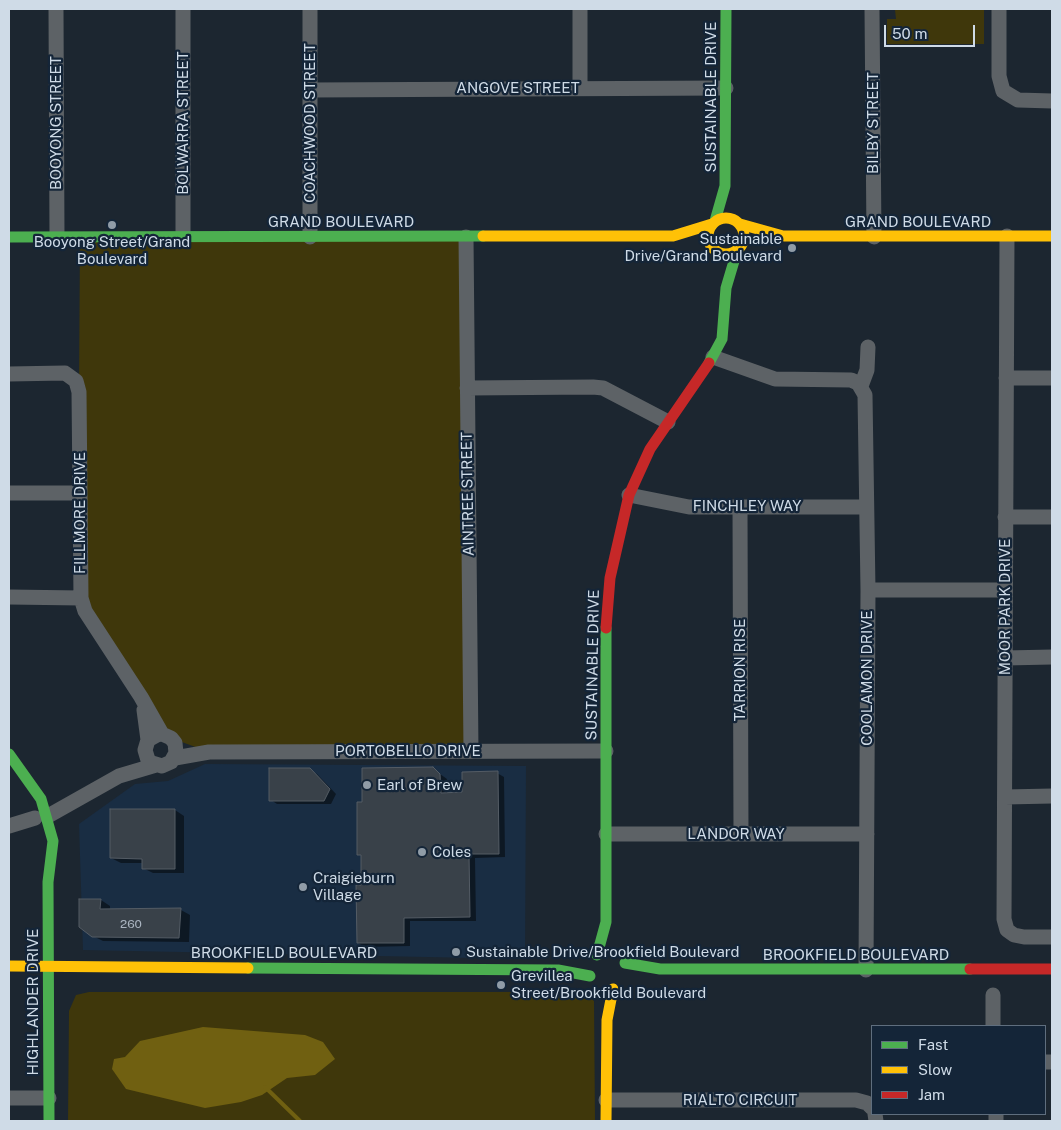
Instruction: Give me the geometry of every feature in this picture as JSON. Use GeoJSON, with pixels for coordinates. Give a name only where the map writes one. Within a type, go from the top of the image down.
{"type":"FeatureCollection","features":[{"type":"Feature","properties":{"kind":"street","name":"BOOYONG STREET"},"geometry":{"type":"LineString","coordinates":[[56,9],[57,237]]}},
{"type":"Feature","properties":{"kind":"street","name":"BOLWARRA STREET"},"geometry":{"type":"LineString","coordinates":[[183,9],[183,237]]}},
{"type":"Feature","properties":{"kind":"street","name":"COACHWOOD STREET"},"geometry":{"type":"LineString","coordinates":[[310,9],[310,237]]}},
{"type":"Feature","properties":{"kind":"street"},"geometry":{"type":"LineString","coordinates":[[580,9],[580,88]]}},
{"type":"Feature","properties":{"kind":"street","name":"SUSTAINABLE DRIVE"},"geometry":{"type":"LineString","coordinates":[[726,9],[726,186],[738,222]]}},
{"type":"Feature","properties":{"kind":"street","name":"BILBY STREET"},"geometry":{"type":"LineString","coordinates":[[872,9],[874,237]]}},
{"type":"Feature","properties":{"kind":"street"},"geometry":{"type":"LineString","coordinates":[[999,9],[999,76],[1003,92],[1010,98],[1018,100],[1052,100]]}},
{"type":"Feature","properties":{"kind":"street","name":"ANGOVE STREET"},"geometry":{"type":"LineString","coordinates":[[310,90],[726,88]]}},
{"type":"Feature","properties":{"kind":"street","name":"SUSTAINABLE DRIVE"},"geometry":{"type":"LineString","coordinates":[[714,222],[726,186]]}},
{"type":"Feature","properties":{"kind":"street"},"geometry":{"type":"LineString","coordinates":[[725,218],[738,222],[745,236],[739,249],[726,254],[713,248],[708,235],[714,222],[725,218]]}},
{"type":"Feature","properties":{"kind":"street","name":"GRAND BOULEVARD"},"geometry":{"type":"LineString","coordinates":[[672,236],[714,222]]}},
{"type":"Feature","properties":{"kind":"street","name":"GRAND BOULEVARD"},"geometry":{"type":"LineString","coordinates":[[738,222],[783,236],[1052,236]]}},
{"type":"Feature","properties":{"kind":"street","name":"GRAND BOULEVARD"},"geometry":{"type":"LineString","coordinates":[[9,237],[672,236],[713,248]]}},
{"type":"Feature","properties":{"kind":"street","name":"GRAND BOULEVARD"},"geometry":{"type":"LineString","coordinates":[[739,249],[783,236]]}},
{"type":"Feature","properties":{"kind":"street","name":"MOOR PARK DRIVE"},"geometry":{"type":"LineString","coordinates":[[1007,236],[1004,923],[1010,933],[1019,936],[1052,937]]}},
{"type":"Feature","properties":{"kind":"street","name":"AINTREE STREET"},"geometry":{"type":"LineString","coordinates":[[466,237],[471,751]]}},
{"type":"Feature","properties":{"kind":"street","name":"SUSTAINABLE DRIVE"},"geometry":{"type":"LineString","coordinates":[[713,248],[726,288]]}},
{"type":"Feature","properties":{"kind":"street","name":"SUSTAINABLE DRIVE"},"geometry":{"type":"LineString","coordinates":[[613,951],[606,922],[606,623],[610,578],[618,536],[630,495],[650,450],[713,357],[722,338],[726,288],[739,249]]}},
{"type":"Feature","properties":{"kind":"street","name":"COOLAMON DRIVE"},"geometry":{"type":"LineString","coordinates":[[866,970],[868,590],[866,400],[861,386],[867,370],[868,347]]}},
{"type":"Feature","properties":{"kind":"street"},"geometry":{"type":"LineString","coordinates":[[713,357],[775,379],[794,381],[846,380],[861,386]]}},
{"type":"Feature","properties":{"kind":"street","name":"FILLMORE DRIVE"},"geometry":{"type":"LineString","coordinates":[[9,374],[65,374],[76,381],[79,392],[81,598],[85,610],[141,697],[156,741]]}},
{"type":"Feature","properties":{"kind":"street"},"geometry":{"type":"LineString","coordinates":[[1006,378],[1052,378]]}},
{"type":"Feature","properties":{"kind":"street"},"geometry":{"type":"LineString","coordinates":[[467,388],[603,388],[668,422]]}},
{"type":"Feature","properties":{"kind":"street"},"geometry":{"type":"LineString","coordinates":[[9,493],[80,493]]}},
{"type":"Feature","properties":{"kind":"street","name":"FINCHLEY WAY"},"geometry":{"type":"LineString","coordinates":[[630,495],[689,507],[866,507]]}},
{"type":"Feature","properties":{"kind":"street","name":"TARRION RISE"},"geometry":{"type":"LineString","coordinates":[[740,506],[741,834]]}},
{"type":"Feature","properties":{"kind":"street"},"geometry":{"type":"LineString","coordinates":[[1005,517],[1052,517]]}},
{"type":"Feature","properties":{"kind":"street"},"geometry":{"type":"LineString","coordinates":[[868,590],[1005,590]]}},
{"type":"Feature","properties":{"kind":"street"},"geometry":{"type":"LineString","coordinates":[[9,596],[81,598]]}},
{"type":"Feature","properties":{"kind":"street"},"geometry":{"type":"LineString","coordinates":[[1005,658],[1052,657]]}},
{"type":"Feature","properties":{"kind":"street"},"geometry":{"type":"LineString","coordinates":[[156,741],[176,748],[174,758]]}},
{"type":"Feature","properties":{"kind":"street"},"geometry":{"type":"LineString","coordinates":[[156,741],[148,760],[156,765]]}},
{"type":"Feature","properties":{"kind":"street"},"geometry":{"type":"LineString","coordinates":[[120,776],[156,741]]}},
{"type":"Feature","properties":{"kind":"street","name":"PORTOBELLO DRIVE"},"geometry":{"type":"LineString","coordinates":[[156,741],[209,752]]}},
{"type":"Feature","properties":{"kind":"street","name":"PORTOBELLO DRIVE"},"geometry":{"type":"LineString","coordinates":[[156,765],[167,765],[174,758],[209,752],[606,751]]}},
{"type":"Feature","properties":{"kind":"street","name":"HIGHLANDER DRIVE"},"geometry":{"type":"LineString","coordinates":[[11,758],[40,820],[53,841],[48,882],[49,1121]]}},
{"type":"Feature","properties":{"kind":"street"},"geometry":{"type":"LineString","coordinates":[[9,826],[40,820],[120,776],[156,765]]}},
{"type":"Feature","properties":{"kind":"street"},"geometry":{"type":"LineString","coordinates":[[1005,797],[1052,796]]}},
{"type":"Feature","properties":{"kind":"street","name":"LANDOR WAY"},"geometry":{"type":"LineString","coordinates":[[606,834],[867,834]]}},
{"type":"Feature","properties":{"kind":"street","name":"HIGHLANDER DRIVE"},"geometry":{"type":"LineString","coordinates":[[40,843],[48,882]]}},
{"type":"Feature","properties":{"kind":"street","name":"SUSTAINABLE DRIVE"},"geometry":{"type":"LineString","coordinates":[[595,983],[591,962],[597,955],[606,922]]}},
{"type":"Feature","properties":{"kind":"street"},"geometry":{"type":"LineString","coordinates":[[597,955],[613,951],[624,977],[607,1020]]}},
{"type":"Feature","properties":{"kind":"street","name":"BROOKFIELD BOULEVARD"},"geometry":{"type":"LineString","coordinates":[[9,966],[558,970],[583,964]]}},
{"type":"Feature","properties":{"kind":"street","name":"BROOKFIELD BOULEVARD"},"geometry":{"type":"LineString","coordinates":[[558,970],[595,983],[660,969],[1052,969]]}},
{"type":"Feature","properties":{"kind":"street"},"geometry":{"type":"LineString","coordinates":[[595,983],[607,1020],[606,1121]]}},
{"type":"Feature","properties":{"kind":"street"},"geometry":{"type":"LineString","coordinates":[[993,995],[993,1025]]}},
{"type":"Feature","properties":{"kind":"street"},"geometry":{"type":"LineString","coordinates":[[9,1098],[49,1098]]}},
{"type":"Feature","properties":{"kind":"street","name":"RIALTO CIRCUIT"},"geometry":{"type":"LineString","coordinates":[[606,1100],[856,1100],[867,1103],[871,1107]]}},
{"type":"Feature","properties":{"kind":"shaded area"},"geometry":{"type":"Polygon","coordinates":[[[895,10],[984,10],[984,44],[887,44],[887,19],[896,19],[895,10]]]}},
{"type":"Feature","properties":{"kind":"shaded area"},"geometry":{"type":"Polygon","coordinates":[[[80,237],[466,237],[471,751],[209,752],[171,738],[85,611],[79,392],[80,237]]]}},
{"type":"Feature","properties":{"kind":"shaded area","name":"Craigieburn Village"},"geometry":{"type":"Polygon","coordinates":[[[205,764],[526,766],[525,959],[83,950],[79,824],[135,784],[168,781],[205,764]]]}},
{"type":"Feature","properties":{"kind":"shaded area"},"geometry":{"type":"Polygon","coordinates":[[[89,992],[584,992],[594,1001],[595,1121],[68,1121],[69,1011],[76,995],[89,992]]]}},
{"type":"Feature","properties":{"kind":"shaded area"},"geometry":{"type":"Polygon","coordinates":[[[203,1027],[305,1035],[323,1042],[335,1059],[315,1075],[287,1078],[262,1095],[241,1102],[205,1108],[126,1089],[112,1069],[114,1059],[125,1057],[140,1041],[203,1027]]]}},
{"type":"Feature","properties":{"kind":"building"},"geometry":{"type":"Polygon","coordinates":[[[433,767],[440,774],[441,793],[462,792],[462,772],[498,771],[499,854],[469,854],[470,917],[404,918],[404,943],[357,943],[356,885],[361,885],[361,855],[357,855],[357,802],[362,802],[362,768],[433,767]]]}},
{"type":"Feature","properties":{"kind":"building"},"geometry":{"type":"Polygon","coordinates":[[[269,768],[310,768],[330,789],[324,801],[269,801],[269,768]]]}},
{"type":"Feature","properties":{"kind":"building"},"geometry":{"type":"Polygon","coordinates":[[[110,809],[175,809],[175,869],[142,869],[142,859],[110,858],[110,809]]]}},
{"type":"Feature","properties":{"kind":"building"},"geometry":{"type":"Polygon","coordinates":[[[79,899],[101,899],[100,909],[181,908],[179,938],[92,937],[79,927],[79,899]]]}},
{"type":"Feature","properties":{"kind":"waterway"},"geometry":{"type":"LineString","coordinates":[[265,1087],[300,1121]]}},
{"type":"Feature","properties":{"kind":"traffic: fast"},"geometry":{"type":"LineString","coordinates":[[715,221],[725,186],[726,9]]}},
{"type":"Feature","properties":{"kind":"traffic: fast"},"geometry":{"type":"LineString","coordinates":[[9,237],[483,236]]}},
{"type":"Feature","properties":{"kind":"traffic: fast"},"geometry":{"type":"LineString","coordinates":[[709,363],[722,339],[726,288],[737,251]]}},
{"type":"Feature","properties":{"kind":"traffic: fast"},"geometry":{"type":"LineString","coordinates":[[597,955],[606,922],[606,628]]}},
{"type":"Feature","properties":{"kind":"traffic: fast"},"geometry":{"type":"LineString","coordinates":[[9,754],[41,799],[53,841],[48,882],[49,1121]]}},
{"type":"Feature","properties":{"kind":"traffic: fast"},"geometry":{"type":"LineString","coordinates":[[625,963],[660,969],[970,969]]}},
{"type":"Feature","properties":{"kind":"traffic: fast"},"geometry":{"type":"LineString","coordinates":[[248,968],[558,970],[590,976]]}},
{"type":"Feature","properties":{"kind":"traffic: slow"},"geometry":{"type":"LineString","coordinates":[[726,218],[733,219],[739,223],[743,229],[744,236],[743,243],[739,249],[733,253],[726,254],[719,253],[713,249],[709,243],[708,236],[709,229],[713,223],[719,219],[726,218]]}},
{"type":"Feature","properties":{"kind":"traffic: slow"},"geometry":{"type":"LineString","coordinates":[[483,236],[673,236],[712,224]]}},
{"type":"Feature","properties":{"kind":"traffic: slow"},"geometry":{"type":"LineString","coordinates":[[740,224],[783,236],[1052,236]]}},
{"type":"Feature","properties":{"kind":"traffic: slow"},"geometry":{"type":"LineString","coordinates":[[9,966],[248,968]]}},
{"type":"Feature","properties":{"kind":"traffic: slow"},"geometry":{"type":"LineString","coordinates":[[606,1121],[607,1020],[613,989]]}},
{"type":"Feature","properties":{"kind":"traffic: jam"},"geometry":{"type":"LineString","coordinates":[[606,628],[610,578],[629,495],[650,449],[709,363]]}},
{"type":"Feature","properties":{"kind":"traffic: jam"},"geometry":{"type":"LineString","coordinates":[[970,969],[1052,969]]}},
{"type":"Feature","properties":{"kind":"place","name":"Booyong Street/Grand Boulevard"},"geometry":{"type":"Point","coordinates":[112,225]}},
{"type":"Feature","properties":{"kind":"place","name":"Sustainable Drive/Grand Boulevard"},"geometry":{"type":"Point","coordinates":[792,248]}},
{"type":"Feature","properties":{"kind":"place","name":"Earl of Brew"},"geometry":{"type":"Point","coordinates":[367,785]}},
{"type":"Feature","properties":{"kind":"place","name":"Coles"},"geometry":{"type":"Point","coordinates":[422,852]}},
{"type":"Feature","properties":{"kind":"place","name":"Craigieburn Village"},"geometry":{"type":"Point","coordinates":[303,887]}},
{"type":"Feature","properties":{"kind":"place","name":"Sustainable Drive/Brookfield Boulevard"},"geometry":{"type":"Point","coordinates":[456,952]}},
{"type":"Feature","properties":{"kind":"place","name":"Grevillea Street/Brookfield Boulevard"},"geometry":{"type":"Point","coordinates":[501,985]}}]}
